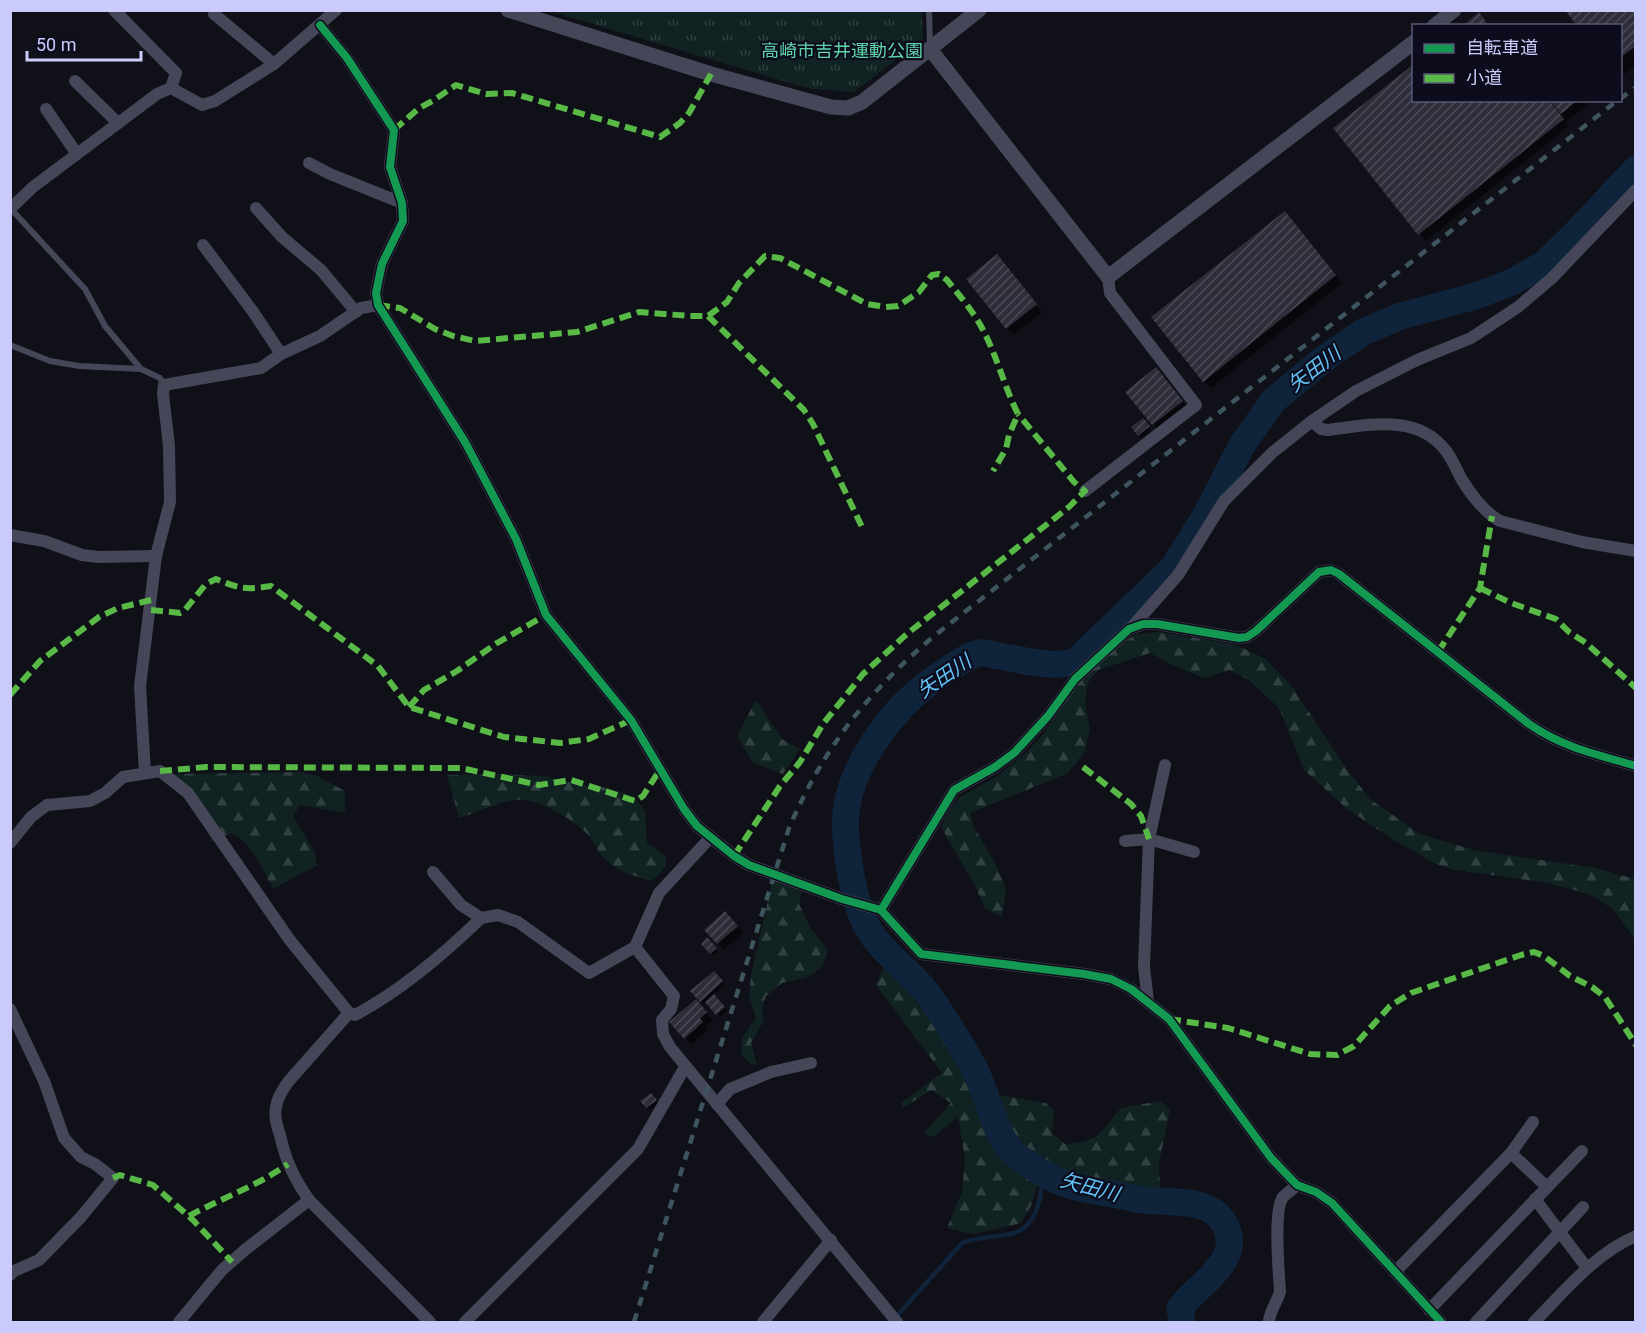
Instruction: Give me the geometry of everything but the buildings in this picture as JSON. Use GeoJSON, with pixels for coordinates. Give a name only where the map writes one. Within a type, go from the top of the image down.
{"type":"FeatureCollection","features":[{"type":"Feature","properties":{"kind":"street"},"geometry":{"type":"LineString","coordinates":[[11,209],[33,187],[157,94],[171,88],[176,73],[114,10]]}},
{"type":"Feature","properties":{"kind":"street"},"geometry":{"type":"LineString","coordinates":[[171,88],[202,105],[215,101],[274,64],[336,10]]}},
{"type":"Feature","properties":{"kind":"street"},"geometry":{"type":"LineString","coordinates":[[508,10],[711,74],[831,107],[848,108],[862,102],[979,10]]}},
{"type":"Feature","properties":{"kind":"street"},"geometry":{"type":"LineString","coordinates":[[1436,24],[1454,10]]}},
{"type":"Feature","properties":{"kind":"street"},"geometry":{"type":"LineString","coordinates":[[214,14],[274,64]]}},
{"type":"Feature","properties":{"kind":"street"},"geometry":{"type":"LineString","coordinates":[[320,25],[347,58],[393,130],[390,167],[402,203],[403,221],[382,264],[376,293],[378,305],[465,442],[516,539],[546,615],[631,720],[684,809],[710,838],[749,865],[842,899],[877,909],[921,954],[1084,974],[1111,979],[1131,989],[1169,1019],[1271,1158],[1297,1185],[1316,1192],[1332,1203],[1441,1323]]}},
{"type":"Feature","properties":{"kind":"street"},"geometry":{"type":"LineString","coordinates":[[1108,277],[1412,43]]}},
{"type":"Feature","properties":{"kind":"street"},"geometry":{"type":"LineString","coordinates":[[930,49],[1108,277],[1110,292],[1196,405],[1085,491]]}},
{"type":"Feature","properties":{"kind":"street"},"geometry":{"type":"LineString","coordinates":[[75,81],[118,123]]}},
{"type":"Feature","properties":{"kind":"street"},"geometry":{"type":"LineString","coordinates":[[46,109],[77,154]]}},
{"type":"Feature","properties":{"kind":"street"},"geometry":{"type":"LineString","coordinates":[[309,163],[330,174],[402,203]]}},
{"type":"Feature","properties":{"kind":"street"},"geometry":{"type":"LineString","coordinates":[[877,909],[954,790],[995,767],[1014,753],[1048,716],[1075,680],[1130,629],[1178,575],[1224,501],[1272,452],[1356,391],[1417,360],[1471,338],[1518,307],[1552,278],[1635,190]]}},
{"type":"Feature","properties":{"kind":"street"},"geometry":{"type":"LineString","coordinates":[[256,208],[282,237],[321,270],[356,312]]}},
{"type":"Feature","properties":{"kind":"street"},"geometry":{"type":"LineString","coordinates":[[203,245],[254,313],[281,354]]}},
{"type":"Feature","properties":{"kind":"street"},"geometry":{"type":"LineString","coordinates":[[145,773],[140,686],[156,556],[170,502],[169,446],[164,385],[261,368],[281,354],[320,336],[361,308],[378,305]]}},
{"type":"Feature","properties":{"kind":"street"},"geometry":{"type":"LineString","coordinates":[[1312,421],[1321,429],[1328,430],[1383,423],[1417,430],[1432,438],[1446,451],[1467,488],[1492,516],[1582,542],[1635,551]]}},
{"type":"Feature","properties":{"kind":"street"},"geometry":{"type":"LineString","coordinates":[[10,535],[44,541],[90,556],[156,556]]}},
{"type":"Feature","properties":{"kind":"street"},"geometry":{"type":"LineString","coordinates":[[1130,629],[1143,624],[1157,624],[1239,638],[1247,637],[1313,576],[1330,570],[1339,574],[1550,739],[1635,766]]}},
{"type":"Feature","properties":{"kind":"street"},"geometry":{"type":"LineString","coordinates":[[1148,1002],[1144,967],[1149,839],[1165,765]]}},
{"type":"Feature","properties":{"kind":"street"},"geometry":{"type":"LineString","coordinates":[[10,843],[31,817],[47,805],[90,801],[105,793],[123,777],[160,771],[188,793],[289,939],[349,1013],[355,1015],[379,1002],[447,950],[481,918],[498,915],[519,922],[589,973],[635,947],[659,893],[710,838]]}},
{"type":"Feature","properties":{"kind":"street"},"geometry":{"type":"LineString","coordinates":[[1125,841],[1149,839],[1194,852]]}},
{"type":"Feature","properties":{"kind":"street"},"geometry":{"type":"LineString","coordinates":[[433,872],[461,905],[481,918]]}},
{"type":"Feature","properties":{"kind":"street"},"geometry":{"type":"LineString","coordinates":[[635,947],[674,996],[671,1009],[662,1020],[663,1034],[686,1067],[831,1240],[897,1323]]}},
{"type":"Feature","properties":{"kind":"street"},"geometry":{"type":"LineString","coordinates":[[10,1010],[44,1081],[64,1138],[81,1157],[113,1178],[81,1217],[39,1260],[10,1275]]}},
{"type":"Feature","properties":{"kind":"street"},"geometry":{"type":"LineString","coordinates":[[349,1013],[281,1093],[276,1107],[276,1119],[285,1159],[309,1200],[430,1323]]}},
{"type":"Feature","properties":{"kind":"street"},"geometry":{"type":"LineString","coordinates":[[717,1104],[730,1089],[771,1072],[811,1063]]}},
{"type":"Feature","properties":{"kind":"street"},"geometry":{"type":"LineString","coordinates":[[465,1323],[638,1149],[686,1067]]}},
{"type":"Feature","properties":{"kind":"street"},"geometry":{"type":"LineString","coordinates":[[1395,1272],[1511,1154],[1533,1122]]}},
{"type":"Feature","properties":{"kind":"street"},"geometry":{"type":"LineString","coordinates":[[1429,1310],[1582,1150]]}},
{"type":"Feature","properties":{"kind":"street"},"geometry":{"type":"LineString","coordinates":[[1511,1154],[1547,1187]]}},
{"type":"Feature","properties":{"kind":"street"},"geometry":{"type":"LineString","coordinates":[[1269,1323],[1280,1292],[1277,1219],[1280,1203],[1283,1197],[1297,1185]]}},
{"type":"Feature","properties":{"kind":"street"},"geometry":{"type":"LineString","coordinates":[[1535,1199],[1587,1268]]}},
{"type":"Feature","properties":{"kind":"street"},"geometry":{"type":"LineString","coordinates":[[178,1323],[222,1270],[309,1200]]}},
{"type":"Feature","properties":{"kind":"street"},"geometry":{"type":"LineString","coordinates":[[1476,1323],[1583,1208]]}},
{"type":"Feature","properties":{"kind":"street"},"geometry":{"type":"LineString","coordinates":[[1534,1323],[1587,1268],[1617,1244],[1635,1236]]}},
{"type":"Feature","properties":{"kind":"street"},"geometry":{"type":"LineString","coordinates":[[763,1323],[831,1240]]}},
{"type":"Feature","properties":{"kind":"lane"},"geometry":{"type":"LineString","coordinates":[[929,10],[930,49]]}},
{"type":"Feature","properties":{"kind":"lane"},"geometry":{"type":"LineString","coordinates":[[11,209],[85,290],[105,326],[141,369]]}},
{"type":"Feature","properties":{"kind":"lane"},"geometry":{"type":"LineString","coordinates":[[10,345],[50,361],[79,366],[141,369],[160,378],[164,385]]}},
{"type":"Feature","properties":{"kind":"green space","name":"高崎市吉井運動公園"},"geometry":{"type":"Polygon","coordinates":[[[549,11],[922,11],[923,39],[854,92],[812,89],[549,11]]]}},
{"type":"Feature","properties":{"kind":"green space"},"geometry":{"type":"Polygon","coordinates":[[[1158,632],[1234,644],[1266,659],[1293,688],[1348,771],[1370,799],[1420,834],[1474,850],[1595,868],[1635,879],[1635,940],[1614,910],[1591,895],[1549,883],[1454,870],[1434,863],[1392,839],[1347,809],[1304,770],[1279,708],[1250,681],[1230,670],[1204,678],[1150,653],[1098,670],[1088,683],[1085,704],[1090,729],[1085,751],[1068,773],[970,813],[974,827],[996,865],[1006,889],[1002,917],[985,908],[941,827],[950,809],[960,797],[999,775],[1027,752],[1044,733],[1080,680],[1120,645],[1136,634],[1158,632]]]}},
{"type":"Feature","properties":{"kind":"green space"},"geometry":{"type":"Polygon","coordinates":[[[756,700],[782,739],[800,749],[783,774],[753,763],[737,736],[756,700]]]}},
{"type":"Feature","properties":{"kind":"green space"},"geometry":{"type":"Polygon","coordinates":[[[302,772],[317,776],[345,791],[345,813],[300,805],[293,816],[315,852],[317,865],[273,889],[256,857],[238,837],[231,833],[212,842],[198,811],[169,774],[302,772]]]}},
{"type":"Feature","properties":{"kind":"green space"},"geometry":{"type":"Polygon","coordinates":[[[447,775],[544,776],[608,788],[633,796],[645,811],[647,843],[666,856],[666,866],[657,877],[650,881],[623,871],[605,859],[583,830],[556,811],[534,802],[509,801],[459,818],[447,775]]]}},
{"type":"Feature","properties":{"kind":"green space"},"geometry":{"type":"Polygon","coordinates":[[[773,878],[802,891],[799,904],[811,929],[828,950],[823,966],[809,977],[782,983],[766,996],[762,1008],[764,1020],[751,1043],[757,1065],[751,1064],[741,1054],[742,1038],[756,1018],[749,996],[751,975],[773,878]]]}},
{"type":"Feature","properties":{"kind":"green space"},"geometry":{"type":"Polygon","coordinates":[[[887,960],[921,999],[944,1036],[971,1090],[1046,1103],[1054,1111],[1052,1133],[1065,1144],[1093,1138],[1103,1130],[1121,1108],[1161,1101],[1170,1110],[1159,1163],[1160,1192],[1043,1166],[1031,1206],[1021,1223],[973,1234],[947,1228],[962,1192],[965,1158],[958,1117],[933,1137],[924,1133],[951,1103],[931,1090],[903,1108],[901,1103],[942,1073],[876,985],[887,960]]]}},
{"type":"Feature","properties":{"kind":"waterway","name":"矢田川"},"geometry":{"type":"LineString","coordinates":[[1182,1322],[1180,1308],[1217,1270],[1229,1249],[1229,1236],[1224,1223],[1217,1214],[1198,1205],[1139,1199],[1068,1185],[1051,1178],[1013,1153],[1001,1136],[978,1077],[954,1034],[925,990],[874,938],[861,913],[851,874],[847,844],[846,817],[851,788],[867,753],[903,706],[934,679],[968,657],[981,653],[1048,664],[1076,661],[1173,568],[1206,515],[1242,445],[1274,400],[1325,358],[1363,332],[1401,316],[1476,296],[1512,282],[1544,264],[1636,169]]}},
{"type":"Feature","properties":{"kind":"waterway"},"geometry":{"type":"LineString","coordinates":[[895,1318],[962,1243],[1022,1230],[1037,1209],[1043,1173]]}},
{"type":"Feature","properties":{"kind":"railway"},"geometry":{"type":"LineString","coordinates":[[1622,98],[1636,87]]}},
{"type":"Feature","properties":{"kind":"railway"},"geometry":{"type":"LineString","coordinates":[[634,1322],[789,828],[817,772],[868,700],[934,636],[1615,102]]}},
{"type":"Feature","properties":{"kind":"marked path"},"geometry":{"type":"LineString","coordinates":[[394,130],[418,109],[456,85],[486,94],[512,93],[660,137],[680,123],[689,113],[711,74]]}},
{"type":"Feature","properties":{"kind":"marked path"},"geometry":{"type":"LineString","coordinates":[[378,305],[400,308],[435,329],[475,341],[577,332],[639,312],[708,316],[727,302],[739,283],[765,256],[780,258],[867,304],[886,307],[898,306],[919,292],[932,275],[939,274],[961,297],[982,328],[1018,414],[1006,449],[993,471]]}},
{"type":"Feature","properties":{"kind":"marked path"},"geometry":{"type":"LineString","coordinates":[[708,316],[804,410],[813,424],[862,527]]}},
{"type":"Feature","properties":{"kind":"marked path"},"geometry":{"type":"LineString","coordinates":[[734,856],[780,786],[800,762],[823,724],[863,674],[908,633],[1069,507],[1085,491],[1074,482],[1018,414]]}},
{"type":"Feature","properties":{"kind":"marked path"},"geometry":{"type":"LineString","coordinates":[[1438,652],[1480,588],[1492,516]]}},
{"type":"Feature","properties":{"kind":"marked path"},"geometry":{"type":"LineString","coordinates":[[151,610],[180,613],[206,584],[216,579],[243,588],[271,586],[378,666],[409,707],[504,737],[560,743],[589,739],[631,720]]}},
{"type":"Feature","properties":{"kind":"marked path"},"geometry":{"type":"LineString","coordinates":[[1480,588],[1511,603],[1556,619],[1636,688]]}},
{"type":"Feature","properties":{"kind":"marked path"},"geometry":{"type":"LineString","coordinates":[[10,695],[40,661],[99,617],[118,608],[151,600]]}},
{"type":"Feature","properties":{"kind":"marked path"},"geometry":{"type":"LineString","coordinates":[[409,707],[424,690],[457,671],[497,643],[546,615]]}},
{"type":"Feature","properties":{"kind":"marked path"},"geometry":{"type":"LineString","coordinates":[[160,771],[206,767],[461,768],[539,785],[571,780],[635,801],[643,796],[661,768]]}},
{"type":"Feature","properties":{"kind":"marked path"},"geometry":{"type":"LineString","coordinates":[[1083,767],[1131,804],[1141,816],[1149,839]]}},
{"type":"Feature","properties":{"kind":"marked path"},"geometry":{"type":"LineString","coordinates":[[1169,1019],[1228,1028],[1310,1054],[1337,1055],[1354,1046],[1390,1006],[1411,993],[1534,952],[1544,956],[1570,976],[1592,987],[1605,997],[1636,1045]]}},
{"type":"Feature","properties":{"kind":"marked path"},"geometry":{"type":"LineString","coordinates":[[189,1216],[252,1185],[288,1164]]}},
{"type":"Feature","properties":{"kind":"marked path"},"geometry":{"type":"LineString","coordinates":[[113,1178],[120,1175],[153,1185],[193,1220],[232,1262]]}},
{"type":"Feature","properties":{"kind":"cycle path"},"geometry":{"type":"LineString","coordinates":[[320,25],[347,58],[394,130],[390,167],[402,203],[403,221],[382,264],[376,293],[378,305],[465,442],[516,539],[546,615],[631,720],[684,809],[697,826],[734,856],[749,865],[842,899],[881,910],[921,954],[1084,974],[1111,979],[1131,989],[1169,1019],[1271,1158],[1297,1185],[1316,1192],[1332,1203],[1441,1322]]}},
{"type":"Feature","properties":{"kind":"cycle path"},"geometry":{"type":"LineString","coordinates":[[881,910],[954,790],[995,767],[1014,753],[1048,716],[1075,679],[1129,629],[1143,624],[1157,624],[1239,638],[1247,637],[1319,572],[1331,570],[1339,574],[1542,732],[1581,750],[1636,766]]}}]}
